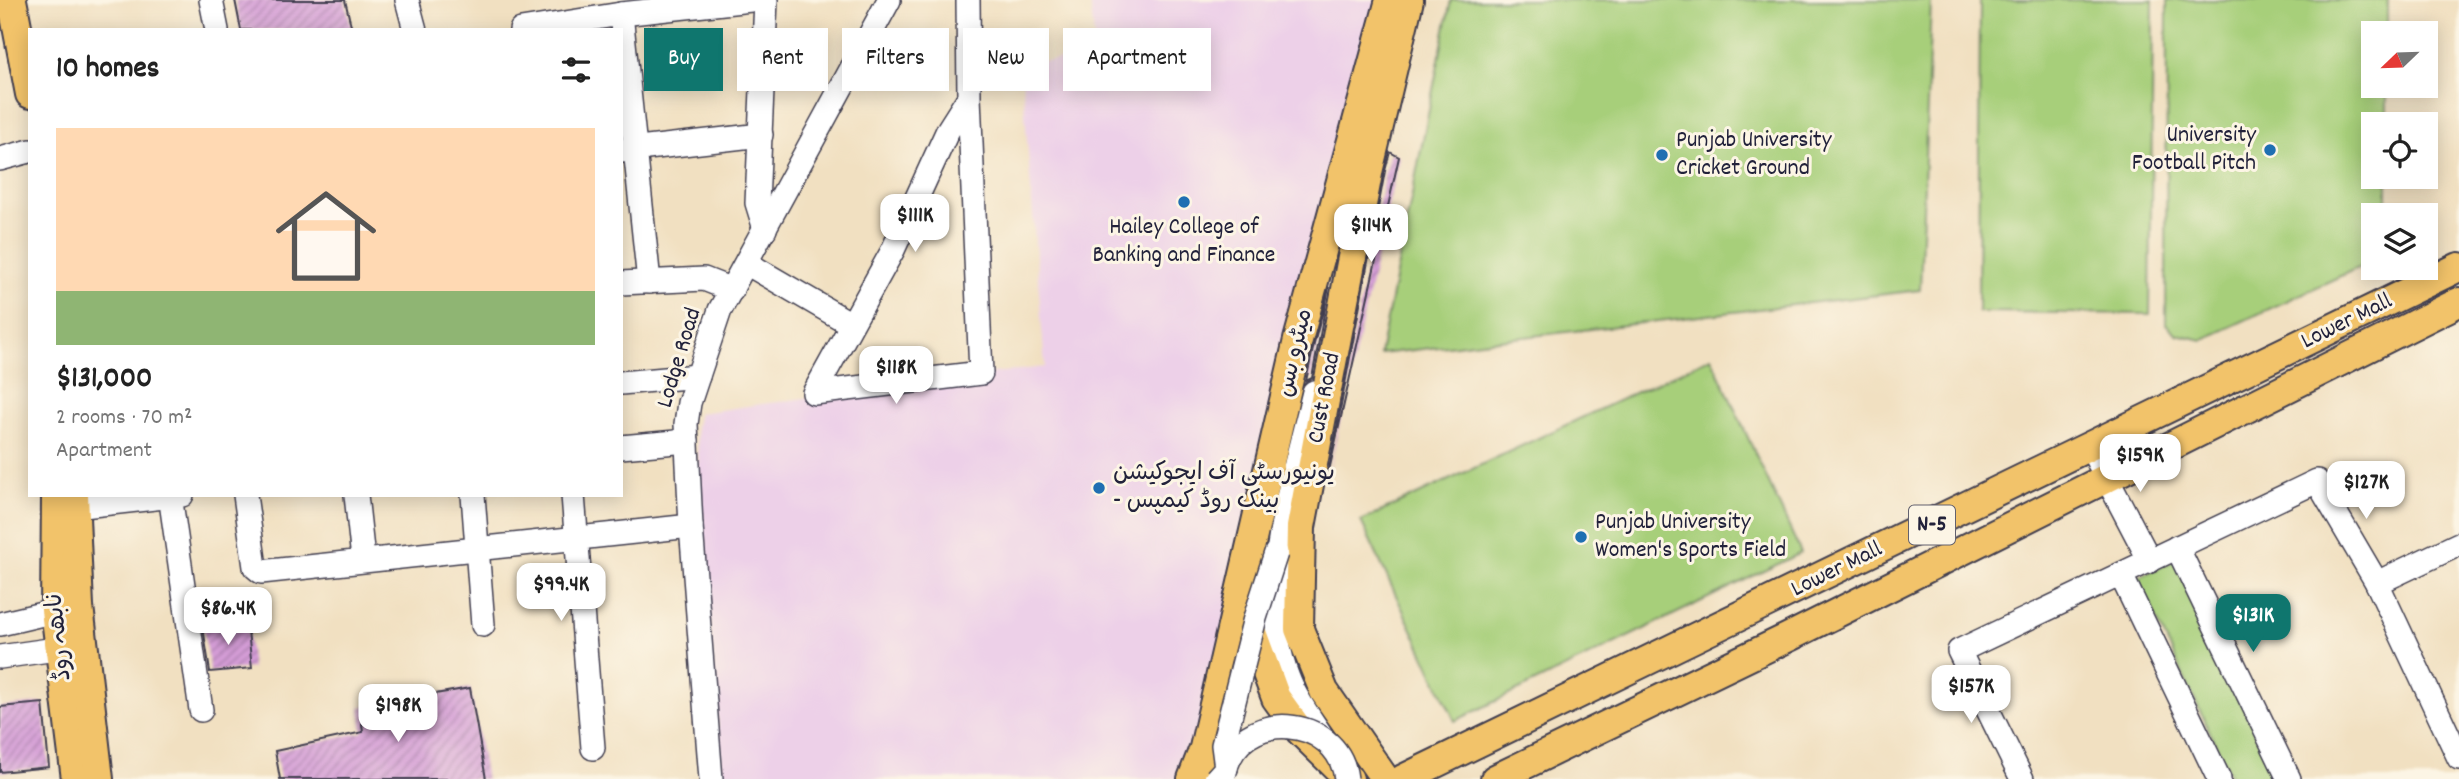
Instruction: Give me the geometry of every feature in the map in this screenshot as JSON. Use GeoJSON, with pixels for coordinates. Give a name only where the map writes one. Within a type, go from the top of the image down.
{"type":"FeatureCollection","features":[{"type":"Feature","properties":{"kind":"main road"},"geometry":{"type":"LineString","coordinates":[[12,0],[28,84]]}},
{"type":"Feature","properties":{"kind":"main road"},"geometry":{"type":"LineString","coordinates":[[1396,5],[1424,0]]}},
{"type":"Feature","properties":{"kind":"main road","name":"Cust Road"},"geometry":{"type":"LineString","coordinates":[[1192,779],[1204,748],[1297,340],[1396,5]]}},
{"type":"Feature","properties":{"kind":"main road","name":"Cust Road"},"geometry":{"type":"LineString","coordinates":[[1385,779],[1324,691],[1299,629],[1301,527],[1369,168],[1396,5]]}},
{"type":"Feature","properties":{"kind":"main road","name":"Lower Mall"},"geometry":{"type":"LineString","coordinates":[[1403,779],[2459,268]]}},
{"type":"Feature","properties":{"kind":"main road","name":"Lower Mall"},"geometry":{"type":"LineString","coordinates":[[1495,779],[2108,480],[2459,302]]}},
{"type":"Feature","properties":{"kind":"main road","name":"نابھہ روڈ"},"geometry":{"type":"LineString","coordinates":[[80,499],[67,608],[72,647],[99,779]]}},
{"type":"Feature","properties":{"kind":"main road"},"geometry":{"type":"LineString","coordinates":[[1239,594],[1276,698],[1299,730],[1347,779]]}},
{"type":"Feature","properties":{"kind":"main road","name":"نابھہ روڈ"},"geometry":{"type":"LineString","coordinates":[[72,647],[76,779]]}},
{"type":"Feature","properties":{"kind":"street"},"geometry":{"type":"LineString","coordinates":[[211,0],[217,28]]}},
{"type":"Feature","properties":{"kind":"street"},"geometry":{"type":"LineString","coordinates":[[407,0],[414,28]]}},
{"type":"Feature","properties":{"kind":"street"},"geometry":{"type":"LineString","coordinates":[[528,28],[588,10],[621,14],[751,0]]}},
{"type":"Feature","properties":{"kind":"street"},"geometry":{"type":"LineString","coordinates":[[765,229],[757,203],[766,0]]}},
{"type":"Feature","properties":{"kind":"street","name":"Lodge Road"},"geometry":{"type":"LineString","coordinates":[[709,777],[691,526],[687,441],[689,403],[720,310],[748,264],[889,0]]}},
{"type":"Feature","properties":{"kind":"street"},"geometry":{"type":"LineString","coordinates":[[968,0],[969,97],[981,373],[814,393],[893,250],[948,130],[969,97]]}},
{"type":"Feature","properties":{"kind":"street","name":"میٹرو بس"},"geometry":{"type":"LineString","coordinates":[[1222,775],[1223,745],[1255,618],[1276,554],[1396,5]]}},
{"type":"Feature","properties":{"kind":"street"},"geometry":{"type":"LineString","coordinates":[[621,14],[622,28]]}},
{"type":"Feature","properties":{"kind":"street"},"geometry":{"type":"LineString","coordinates":[[623,48],[629,150],[649,282]]}},
{"type":"Feature","properties":{"kind":"street"},"geometry":{"type":"LineString","coordinates":[[629,150],[761,135]]}},
{"type":"Feature","properties":{"kind":"street"},"geometry":{"type":"LineString","coordinates":[[0,159],[28,152]]}},
{"type":"Feature","properties":{"kind":"street"},"geometry":{"type":"LineString","coordinates":[[748,264],[851,324]]}},
{"type":"Feature","properties":{"kind":"street"},"geometry":{"type":"LineString","coordinates":[[623,283],[704,279],[732,290]]}},
{"type":"Feature","properties":{"kind":"street"},"geometry":{"type":"LineString","coordinates":[[623,383],[698,376]]}},
{"type":"Feature","properties":{"kind":"street"},"geometry":{"type":"LineString","coordinates":[[623,447],[687,441]]}},
{"type":"Feature","properties":{"kind":"street"},"geometry":{"type":"LineString","coordinates":[[2091,448],[2150,561]]}},
{"type":"Feature","properties":{"kind":"street"},"geometry":{"type":"LineString","coordinates":[[2013,776],[1959,651],[2317,481],[2377,583],[2459,758]]}},
{"type":"Feature","properties":{"kind":"street"},"geometry":{"type":"LineString","coordinates":[[80,499],[143,497]]}},
{"type":"Feature","properties":{"kind":"street"},"geometry":{"type":"LineString","coordinates":[[174,497],[201,710]]}},
{"type":"Feature","properties":{"kind":"street"},"geometry":{"type":"LineString","coordinates":[[245,497],[257,571],[363,559],[477,551],[691,526]]}},
{"type":"Feature","properties":{"kind":"street"},"geometry":{"type":"LineString","coordinates":[[356,497],[363,559]]}},
{"type":"Feature","properties":{"kind":"street"},"geometry":{"type":"LineString","coordinates":[[473,497],[483,625]]}},
{"type":"Feature","properties":{"kind":"street"},"geometry":{"type":"LineString","coordinates":[[573,497],[593,748]]}},
{"type":"Feature","properties":{"kind":"street"},"geometry":{"type":"LineString","coordinates":[[2377,583],[2459,544]]}},
{"type":"Feature","properties":{"kind":"street"},"geometry":{"type":"LineString","coordinates":[[2177,547],[2289,779]]}},
{"type":"Feature","properties":{"kind":"street","name":"میٹرو بس"},"geometry":{"type":"LineString","coordinates":[[1276,554],[1280,655],[1294,692],[1323,738],[1336,753],[1347,779]]}},
{"type":"Feature","properties":{"kind":"street"},"geometry":{"type":"LineString","coordinates":[[2121,575],[2219,779]]}},
{"type":"Feature","properties":{"kind":"street"},"geometry":{"type":"LineString","coordinates":[[0,624],[67,608]]}},
{"type":"Feature","properties":{"kind":"street"},"geometry":{"type":"LineString","coordinates":[[0,657],[72,647]]}},
{"type":"Feature","properties":{"kind":"street","name":"میٹرو بس"},"geometry":{"type":"LineString","coordinates":[[1222,775],[1235,750],[1249,736],[1267,727],[1287,725],[1306,729],[1323,738]]}},
{"type":"Feature","properties":{"kind":"shaded area"},"geometry":{"type":"Polygon","coordinates":[[[1090,0],[1390,0],[1192,779],[722,779],[696,426],[699,413],[1045,367],[1023,91],[1049,91],[1049,61],[1063,59],[1063,91],[1211,91],[1211,28],[1093,28],[1090,0]]]}},
{"type":"Feature","properties":{"kind":"green space"},"geometry":{"type":"Polygon","coordinates":[[[1451,0],[1931,0],[1920,290],[1380,354],[1451,0]]]}},
{"type":"Feature","properties":{"kind":"green space"},"geometry":{"type":"Polygon","coordinates":[[[1980,0],[2153,0],[2150,314],[1978,312],[1980,0]]]}},
{"type":"Feature","properties":{"kind":"green space","name":"University Football Pitch"},"geometry":{"type":"Polygon","coordinates":[[[2167,0],[2387,0],[2387,21],[2361,21],[2361,98],[2387,98],[2387,112],[2361,112],[2361,189],[2387,189],[2387,203],[2361,203],[2361,267],[2202,340],[2177,334],[2166,324],[2167,0]]]}},
{"type":"Feature","properties":{"kind":"green space","name":"Punjab University Women's Sports Field"},"geometry":{"type":"Polygon","coordinates":[[[1711,357],[1801,553],[1455,721],[1361,521],[1711,357]]]}},
{"type":"Feature","properties":{"kind":"green space"},"geometry":{"type":"Polygon","coordinates":[[[2175,560],[2279,779],[2232,779],[2137,578],[2175,560]]]}},
{"type":"Feature","properties":{"kind":"building"},"geometry":{"type":"Polygon","coordinates":[[[235,0],[345,0],[352,28],[241,28],[235,0]]]}},
{"type":"Feature","properties":{"kind":"building"},"geometry":{"type":"Polygon","coordinates":[[[1390,152],[1399,157],[1327,480],[1385,171],[1390,152]]]}},
{"type":"Feature","properties":{"kind":"building"},"geometry":{"type":"Polygon","coordinates":[[[1329,287],[1312,378],[1306,381],[1314,344],[1329,287]]]}},
{"type":"Feature","properties":{"kind":"building"},"geometry":{"type":"Polygon","coordinates":[[[247,622],[252,668],[210,672],[203,627],[247,622]]]}},
{"type":"Feature","properties":{"kind":"building"},"geometry":{"type":"Polygon","coordinates":[[[470,688],[486,779],[280,779],[275,751],[363,732],[360,707],[470,688]]]}},
{"type":"Feature","properties":{"kind":"building"},"geometry":{"type":"Polygon","coordinates":[[[43,703],[49,767],[0,772],[0,707],[43,703]]]}},
{"type":"Feature","properties":{"kind":"place","name":"University Football Pitch"},"geometry":{"type":"Point","coordinates":[2270,150]}},
{"type":"Feature","properties":{"kind":"place","name":"Punjab University Cricket Ground"},"geometry":{"type":"Point","coordinates":[1662,155]}},
{"type":"Feature","properties":{"kind":"place","name":"Hailey College of Banking and Finance"},"geometry":{"type":"Point","coordinates":[1184,202]}},
{"type":"Feature","properties":{"kind":"place","name":"یونیورسٹی آف ایجوکیشن - بینک روڈ کیمپس"},"geometry":{"type":"Point","coordinates":[1099,488]}},
{"type":"Feature","properties":{"kind":"place","name":"Punjab University Women's Sports Field"},"geometry":{"type":"Point","coordinates":[1581,537]}}]}
